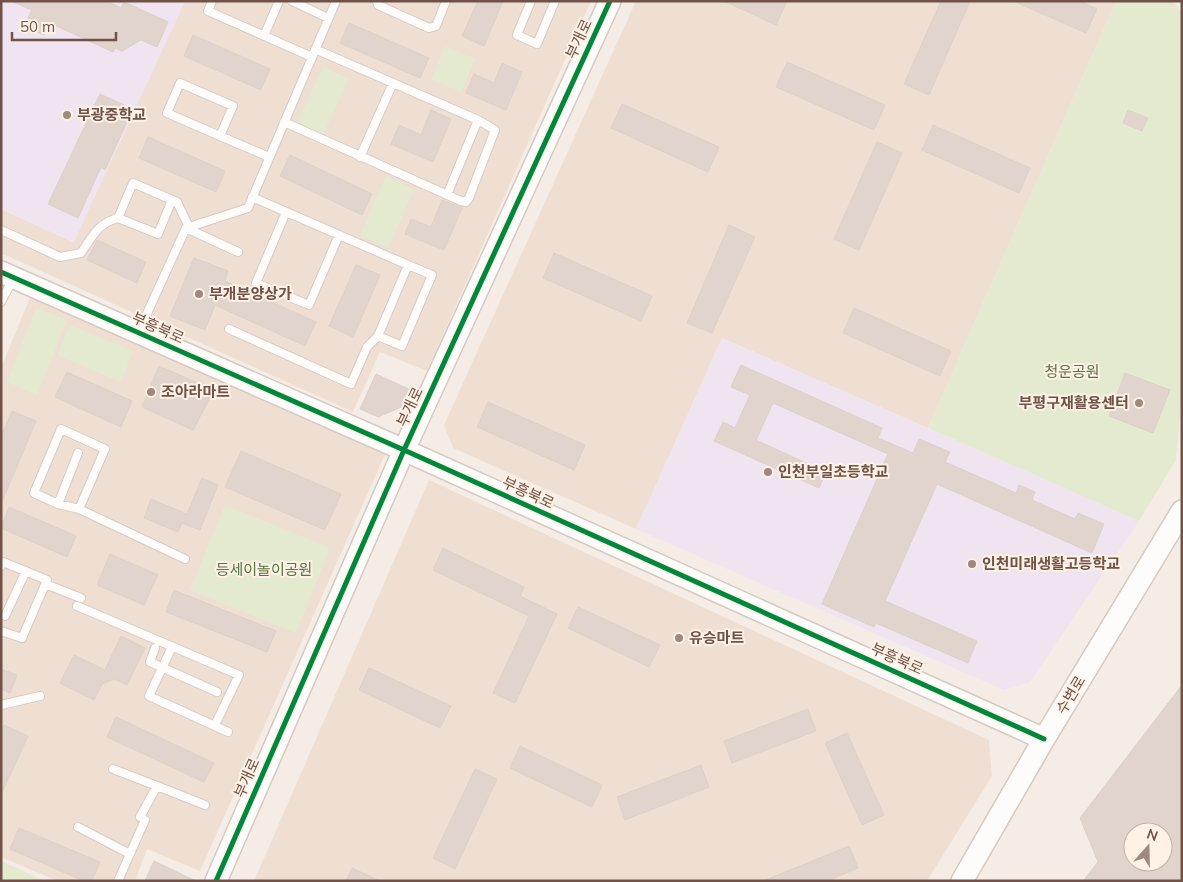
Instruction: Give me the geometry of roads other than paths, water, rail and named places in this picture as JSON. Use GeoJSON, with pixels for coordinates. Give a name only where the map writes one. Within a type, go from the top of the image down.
{"type":"FeatureCollection","features":[{"type":"Feature","properties":{"kind":"street","name":"부개로"},"geometry":{"type":"LineString","coordinates":[[216,881],[404,450],[610,1]]}},
{"type":"Feature","properties":{"kind":"street","name":"부흥북로"},"geometry":{"type":"LineString","coordinates":[[7,275],[404,450],[1044,738]]}},
{"type":"Feature","properties":{"kind":"street","name":"수변로"},"geometry":{"type":"LineString","coordinates":[[962,881],[1044,738],[1182,511]]}},
{"type":"Feature","properties":{"kind":"lane"},"geometry":{"type":"LineString","coordinates":[[212,1],[208,11],[312,57]]}},
{"type":"Feature","properties":{"kind":"lane"},"geometry":{"type":"LineString","coordinates":[[264,36],[279,1]]}},
{"type":"Feature","properties":{"kind":"lane"},"geometry":{"type":"LineString","coordinates":[[292,1],[328,18]]}},
{"type":"Feature","properties":{"kind":"lane"},"geometry":{"type":"LineString","coordinates":[[138,333],[188,227],[248,208],[336,1]]}},
{"type":"Feature","properties":{"kind":"lane"},"geometry":{"type":"LineString","coordinates":[[377,1],[378,5],[429,28],[436,26],[446,1]]}},
{"type":"Feature","properties":{"kind":"lane"},"geometry":{"type":"LineString","coordinates":[[531,1],[517,35],[537,44],[555,1]]}},
{"type":"Feature","properties":{"kind":"lane"},"geometry":{"type":"LineString","coordinates":[[284,122],[447,195],[466,202],[469,198],[495,134],[496,130],[492,126],[316,49]]}},
{"type":"Feature","properties":{"kind":"lane"},"geometry":{"type":"LineString","coordinates":[[220,136],[233,106],[180,83],[167,113],[220,136],[269,157]]}},
{"type":"Feature","properties":{"kind":"lane"},"geometry":{"type":"LineString","coordinates":[[360,157],[393,83]]}},
{"type":"Feature","properties":{"kind":"lane"},"geometry":{"type":"LineString","coordinates":[[447,195],[478,120]]}},
{"type":"Feature","properties":{"kind":"lane"},"geometry":{"type":"LineString","coordinates":[[335,146],[339,137]]}},
{"type":"Feature","properties":{"kind":"lane"},"geometry":{"type":"LineString","coordinates":[[118,218],[132,183],[176,202],[188,227],[238,252]]}},
{"type":"Feature","properties":{"kind":"lane"},"geometry":{"type":"LineString","coordinates":[[252,197],[432,275],[402,346],[378,336]]}},
{"type":"Feature","properties":{"kind":"lane"},"geometry":{"type":"LineString","coordinates":[[1,230],[60,257],[81,253],[96,230],[105,221],[118,218],[158,234],[172,200]]}},
{"type":"Feature","properties":{"kind":"lane"},"geometry":{"type":"LineString","coordinates":[[286,212],[256,283],[309,306],[339,235]]}},
{"type":"Feature","properties":{"kind":"lane"},"geometry":{"type":"LineString","coordinates":[[228,329],[350,384],[367,347],[378,336],[408,265]]}},
{"type":"Feature","properties":{"kind":"lane","name":"부흥북로"},"geometry":{"type":"LineString","coordinates":[[1,302],[7,275]]}},
{"type":"Feature","properties":{"kind":"lane"},"geometry":{"type":"LineString","coordinates":[[78,509],[105,449],[61,429],[34,493],[58,504],[78,509],[185,559]]}},
{"type":"Feature","properties":{"kind":"lane"},"geometry":{"type":"LineString","coordinates":[[58,504],[78,453]]}},
{"type":"Feature","properties":{"kind":"lane"},"geometry":{"type":"LineString","coordinates":[[1,566],[3,562],[47,580],[22,638],[1,631]]}},
{"type":"Feature","properties":{"kind":"lane"},"geometry":{"type":"LineString","coordinates":[[5,616],[26,571]]}},
{"type":"Feature","properties":{"kind":"lane"},"geometry":{"type":"LineString","coordinates":[[45,584],[81,598]]}},
{"type":"Feature","properties":{"kind":"lane"},"geometry":{"type":"LineString","coordinates":[[77,606],[239,675],[215,725]]}},
{"type":"Feature","properties":{"kind":"lane"},"geometry":{"type":"LineString","coordinates":[[172,647],[149,696],[228,732]]}},
{"type":"Feature","properties":{"kind":"lane"},"geometry":{"type":"LineString","coordinates":[[155,648],[150,662],[217,692]]}},
{"type":"Feature","properties":{"kind":"lane"},"geometry":{"type":"LineString","coordinates":[[1,705],[40,696]]}},
{"type":"Feature","properties":{"kind":"lane"},"geometry":{"type":"LineString","coordinates":[[113,769],[205,805]]}},
{"type":"Feature","properties":{"kind":"lane"},"geometry":{"type":"LineString","coordinates":[[118,881],[157,786]]}},
{"type":"Feature","properties":{"kind":"lane"},"geometry":{"type":"LineString","coordinates":[[78,827],[130,854]]}},
{"type":"Feature","properties":{"kind":"place","name":"부광중학교"},"geometry":{"type":"Point","coordinates":[67,115]}},
{"type":"Feature","properties":{"kind":"place","name":"부개분양상가"},"geometry":{"type":"Point","coordinates":[199,294]}},
{"type":"Feature","properties":{"kind":"place","name":"조아라마트"},"geometry":{"type":"Point","coordinates":[151,392]}},
{"type":"Feature","properties":{"kind":"place","name":"부평구재활용센터"},"geometry":{"type":"Point","coordinates":[1139,403]}},
{"type":"Feature","properties":{"kind":"place","name":"인천부일초등학교"},"geometry":{"type":"Point","coordinates":[768,472]}},
{"type":"Feature","properties":{"kind":"place","name":"인천미래생활고등학교"},"geometry":{"type":"Point","coordinates":[972,564]}},
{"type":"Feature","properties":{"kind":"place","name":"유승마트"},"geometry":{"type":"Point","coordinates":[679,638]}},
{"type":"Feature","properties":{"kind":"park label","name":"청운공원"},"geometry":{"type":"Point","coordinates":[1072,372]}},
{"type":"Feature","properties":{"kind":"park label","name":"등세이놀이공원"},"geometry":{"type":"Point","coordinates":[264,570]}}]}
